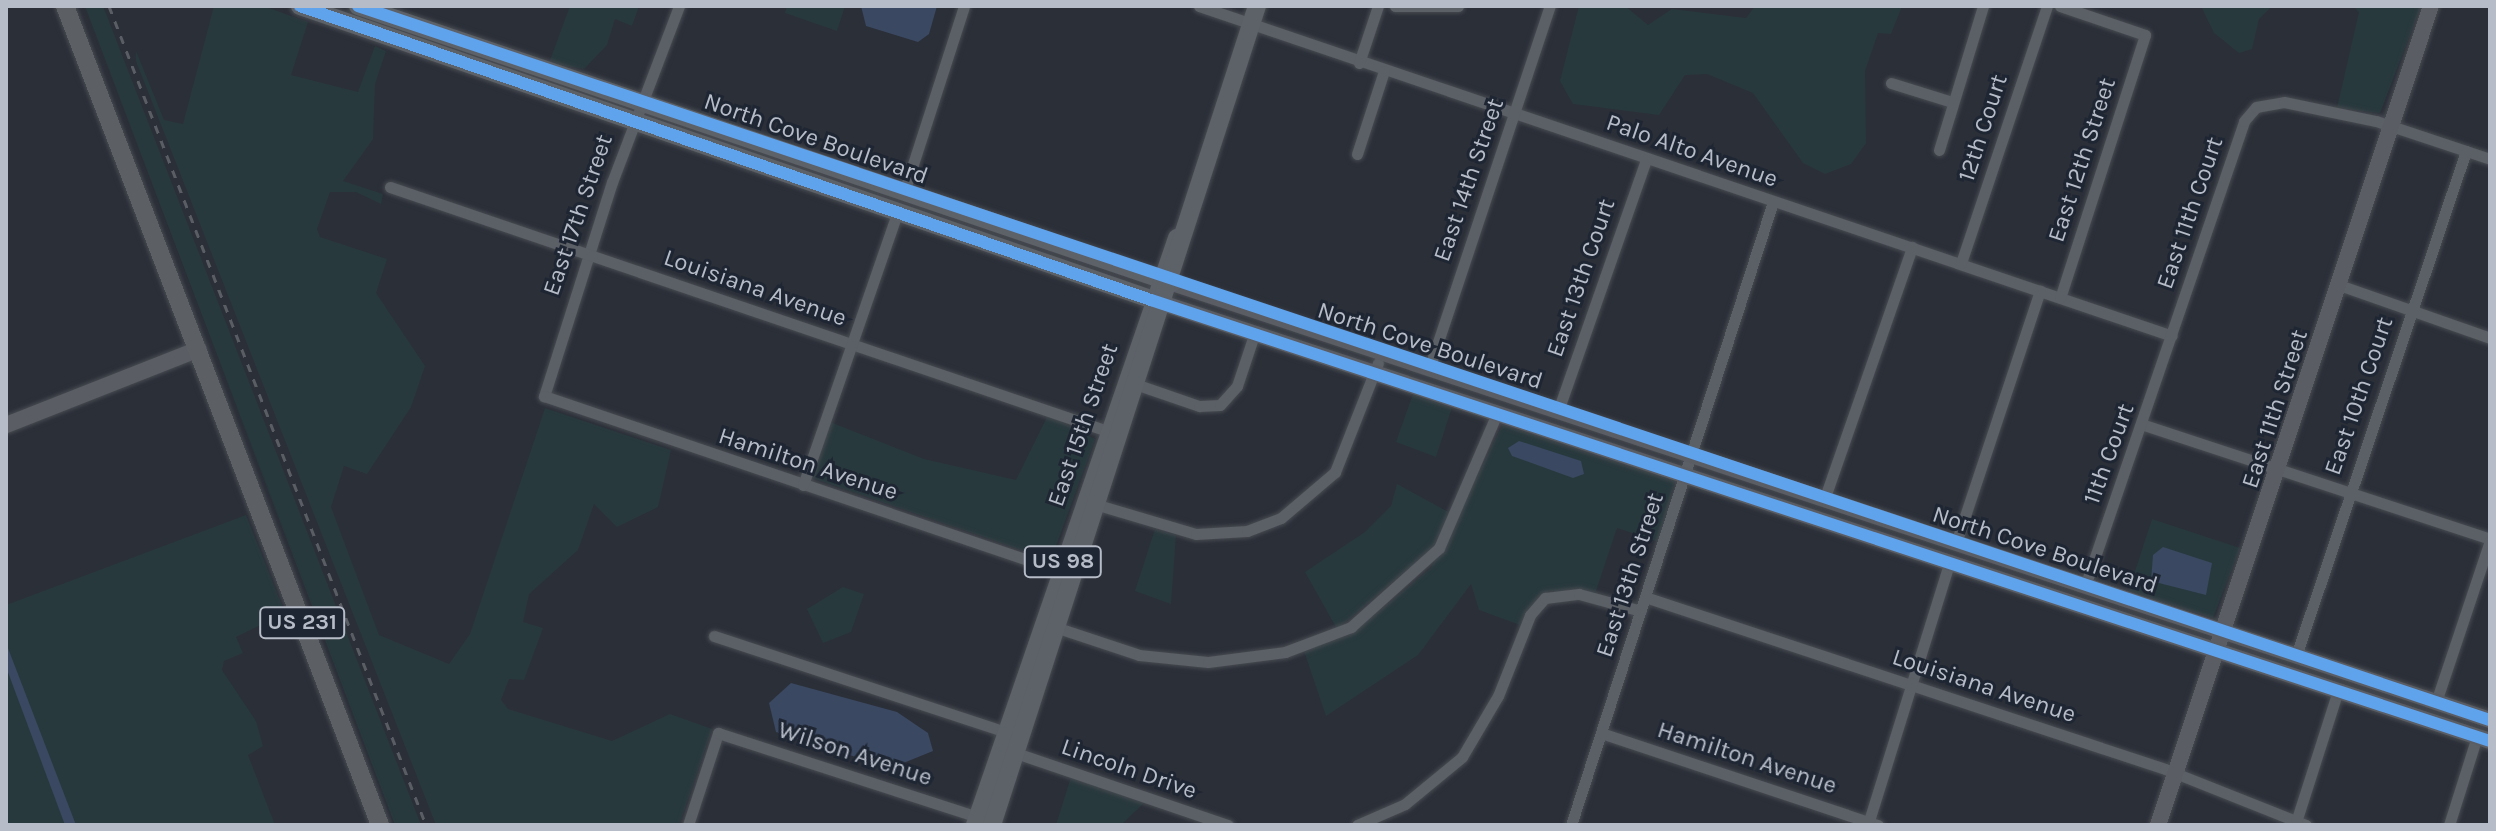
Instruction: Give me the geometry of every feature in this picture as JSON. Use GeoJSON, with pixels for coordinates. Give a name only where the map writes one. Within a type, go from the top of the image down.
{"type":"FeatureCollection","features":[{"type":"Feature","properties":{"kind":"highway","name":"US 231"},"geometry":{"type":"LineString","coordinates":[[66,8],[380,825]]}},
{"type":"Feature","properties":{"kind":"highway","name":"US 231"},"geometry":{"type":"LineString","coordinates":[[173,280],[181,302]]}},
{"type":"Feature","properties":{"kind":"main road","name":"North Cove Boulevard"},"geometry":{"type":"LineString","coordinates":[[300,6],[1158,302],[1349,362],[1377,367],[1498,411],[2486,737]]}},
{"type":"Feature","properties":{"kind":"main road","name":"North Cove Boulevard"},"geometry":{"type":"LineString","coordinates":[[358,6],[1165,281],[2490,720]]}},
{"type":"Feature","properties":{"kind":"main road","name":"East 15th Street"},"geometry":{"type":"LineString","coordinates":[[984,822],[1257,6]]}},
{"type":"Feature","properties":{"kind":"main road","name":"East 11th Street"},"geometry":{"type":"LineString","coordinates":[[2158,825],[2281,469],[2431,6]]}},
{"type":"Feature","properties":{"kind":"main road","name":"East 15th Street"},"geometry":{"type":"LineString","coordinates":[[1114,433],[1138,385],[1158,302]]}},
{"type":"Feature","properties":{"kind":"main road"},"geometry":{"type":"LineString","coordinates":[[6,425],[199,349]]}},
{"type":"Feature","properties":{"kind":"main road"},"geometry":{"type":"LineString","coordinates":[[1377,367],[1413,373],[1429,369]]}},
{"type":"Feature","properties":{"kind":"street","name":"East 17th Street"},"geometry":{"type":"LineString","coordinates":[[544,396],[587,255],[634,120],[645,104],[679,6]]}},
{"type":"Feature","properties":{"kind":"street"},"geometry":{"type":"LineString","coordinates":[[904,192],[964,6]]}},
{"type":"Feature","properties":{"kind":"street","name":"Palo Alto Avenue"},"geometry":{"type":"LineString","coordinates":[[1199,6],[1359,63],[2172,336]]}},
{"type":"Feature","properties":{"kind":"street"},"geometry":{"type":"LineString","coordinates":[[1359,63],[1378,6]]}},
{"type":"Feature","properties":{"kind":"street"},"geometry":{"type":"LineString","coordinates":[[1395,6],[1458,6]]}},
{"type":"Feature","properties":{"kind":"street","name":"East 14th Street"},"geometry":{"type":"LineString","coordinates":[[1429,369],[1550,6]]}},
{"type":"Feature","properties":{"kind":"street","name":"12th Court"},"geometry":{"type":"LineString","coordinates":[[1939,150],[1983,6]]}},
{"type":"Feature","properties":{"kind":"street","name":"12th Court"},"geometry":{"type":"LineString","coordinates":[[1961,263],[2047,6]]}},
{"type":"Feature","properties":{"kind":"street","name":"East 12th Street"},"geometry":{"type":"LineString","coordinates":[[2060,6],[2145,35],[2060,298]]}},
{"type":"Feature","properties":{"kind":"street"},"geometry":{"type":"LineString","coordinates":[[1357,154],[1384,71]]}},
{"type":"Feature","properties":{"kind":"street"},"geometry":{"type":"LineString","coordinates":[[1891,83],[1952,102]]}},
{"type":"Feature","properties":{"kind":"street","name":"East 11th Court"},"geometry":{"type":"LineString","coordinates":[[2172,336],[2244,121],[2256,107],[2284,102],[2391,125]]}},
{"type":"Feature","properties":{"kind":"street"},"geometry":{"type":"LineString","coordinates":[[2391,125],[2490,159]]}},
{"type":"Feature","properties":{"kind":"street","name":"East 10th Court"},"geometry":{"type":"LineString","coordinates":[[2296,656],[2466,151]]}},
{"type":"Feature","properties":{"kind":"street","name":"East 13th Court"},"geometry":{"type":"LineString","coordinates":[[1558,411],[1646,160]]}},
{"type":"Feature","properties":{"kind":"street","name":"Louisiana Avenue"},"geometry":{"type":"LineString","coordinates":[[390,187],[1114,433]]}},
{"type":"Feature","properties":{"kind":"street","name":"East 13th Street"},"geometry":{"type":"LineString","coordinates":[[1571,825],[1694,456],[1773,202]]}},
{"type":"Feature","properties":{"kind":"street"},"geometry":{"type":"LineString","coordinates":[[803,485],[897,213]]}},
{"type":"Feature","properties":{"kind":"street"},"geometry":{"type":"LineString","coordinates":[[1824,500],[1912,247]]}},
{"type":"Feature","properties":{"kind":"street"},"geometry":{"type":"LineString","coordinates":[[2339,285],[2490,338]]}},
{"type":"Feature","properties":{"kind":"street"},"geometry":{"type":"LineString","coordinates":[[1956,543],[2040,291]]}},
{"type":"Feature","properties":{"kind":"street"},"geometry":{"type":"LineString","coordinates":[[1138,385],[1199,406],[1220,405],[1237,386],[1255,332]]}},
{"type":"Feature","properties":{"kind":"street","name":"11th Court"},"geometry":{"type":"LineString","coordinates":[[2085,586],[2144,425],[2172,336]]}},
{"type":"Feature","properties":{"kind":"street"},"geometry":{"type":"LineString","coordinates":[[1091,503],[1201,534],[1247,531],[1281,518],[1335,472],[1377,367]]}},
{"type":"Feature","properties":{"kind":"street","name":"Hamilton Avenue"},"geometry":{"type":"LineString","coordinates":[[544,396],[1067,573]]}},
{"type":"Feature","properties":{"kind":"street"},"geometry":{"type":"LineString","coordinates":[[1050,625],[1149,657],[1208,662],[1285,652],[1351,627],[1439,548],[1498,411]]}},
{"type":"Feature","properties":{"kind":"street"},"geometry":{"type":"LineString","coordinates":[[2144,425],[2490,540],[2436,702]]}},
{"type":"Feature","properties":{"kind":"street"},"geometry":{"type":"LineString","coordinates":[[1867,823],[1950,561]]}},
{"type":"Feature","properties":{"kind":"street"},"geometry":{"type":"LineString","coordinates":[[1357,825],[1372,823],[1429,787],[1462,757],[1498,696],[1530,615],[1555,595],[1641,611]]}},
{"type":"Feature","properties":{"kind":"street","name":"Louisiana Avenue"},"geometry":{"type":"LineString","coordinates":[[1645,597],[2175,775],[2301,823]]}},
{"type":"Feature","properties":{"kind":"street","name":"Lincoln Drive"},"geometry":{"type":"LineString","coordinates":[[714,636],[1011,742],[1228,825]]}},
{"type":"Feature","properties":{"kind":"street"},"geometry":{"type":"LineString","coordinates":[[2301,823],[2338,690]]}},
{"type":"Feature","properties":{"kind":"street","name":"Wilson Avenue"},"geometry":{"type":"LineString","coordinates":[[688,825],[718,733],[984,822]]}},
{"type":"Feature","properties":{"kind":"street","name":"Hamilton Avenue"},"geometry":{"type":"LineString","coordinates":[[1601,733],[1878,825]]}},
{"type":"Feature","properties":{"kind":"street"},"geometry":{"type":"LineString","coordinates":[[2449,825],[2486,737]]}},
{"type":"Feature","properties":{"kind":"shaded area"},"geometry":{"type":"Polygon","coordinates":[[[85,6],[103,6],[421,825],[395,825],[85,6]]]}},
{"type":"Feature","properties":{"kind":"shaded area"},"geometry":{"type":"Polygon","coordinates":[[[214,6],[263,6],[308,22],[291,75],[358,92],[375,46],[386,51],[375,84],[373,139],[343,181],[383,194],[381,204],[356,192],[330,192],[317,229],[320,237],[387,259],[376,293],[425,366],[411,407],[367,474],[344,466],[331,507],[379,635],[449,664],[470,634],[545,408],[671,450],[658,507],[617,527],[594,504],[578,550],[529,594],[523,622],[543,628],[524,680],[509,679],[501,700],[508,709],[612,741],[670,714],[712,729],[679,825],[436,825],[136,61],[136,51],[164,120],[183,124],[214,6]]]}},
{"type":"Feature","properties":{"kind":"shaded area"},"geometry":{"type":"Polygon","coordinates":[[[570,6],[639,6],[632,26],[615,19],[607,45],[584,69],[549,63],[570,6]]]}},
{"type":"Feature","properties":{"kind":"shaded area"},"geometry":{"type":"Polygon","coordinates":[[[787,6],[845,6],[837,31],[785,13],[787,6]]]}},
{"type":"Feature","properties":{"kind":"shaded area"},"geometry":{"type":"Polygon","coordinates":[[[1579,6],[1625,6],[1648,25],[1672,9],[1746,18],[1755,6],[1902,6],[1891,34],[1878,33],[1865,71],[1866,143],[1851,164],[1825,174],[1803,163],[1753,93],[1707,74],[1685,75],[1659,115],[1573,104],[1560,81],[1579,6]]]}},
{"type":"Feature","properties":{"kind":"shaded area"},"geometry":{"type":"Polygon","coordinates":[[[2201,6],[2272,6],[2259,19],[2252,49],[2239,53],[2214,33],[2201,6]]]}},
{"type":"Feature","properties":{"kind":"shaded area"},"geometry":{"type":"Polygon","coordinates":[[[2353,6],[2421,6],[2380,113],[2337,108],[2359,12],[2353,6]]]}},
{"type":"Feature","properties":{"kind":"shaded area"},"geometry":{"type":"Polygon","coordinates":[[[1414,391],[1453,404],[1436,457],[1396,442],[1414,391]]]}},
{"type":"Feature","properties":{"kind":"shaded area"},"geometry":{"type":"Polygon","coordinates":[[[1048,415],[1095,439],[1051,560],[812,478],[830,422],[924,459],[1016,480],[1048,415]]]}},
{"type":"Feature","properties":{"kind":"shaded area"},"geometry":{"type":"Polygon","coordinates":[[[1503,424],[1675,480],[1659,542],[1617,528],[1595,594],[1549,591],[1520,625],[1479,610],[1471,584],[1418,655],[1326,716],[1304,651],[1355,631],[1431,568],[1503,424]]]}},
{"type":"Feature","properties":{"kind":"shaded area"},"geometry":{"type":"Polygon","coordinates":[[[1397,484],[1452,514],[1431,550],[1337,629],[1305,572],[1365,532],[1391,506],[1397,484]]]}},
{"type":"Feature","properties":{"kind":"shaded area"},"geometry":{"type":"Polygon","coordinates":[[[246,515],[285,613],[236,637],[243,653],[224,661],[222,670],[256,721],[263,746],[248,755],[275,825],[6,825],[6,605],[246,515]]]}},
{"type":"Feature","properties":{"kind":"shaded area"},"geometry":{"type":"Polygon","coordinates":[[[2152,519],[2240,548],[2213,618],[2128,593],[2152,519]]]}},
{"type":"Feature","properties":{"kind":"shaded area"},"geometry":{"type":"Polygon","coordinates":[[[1155,529],[1176,535],[1171,604],[1135,591],[1155,529]]]}},
{"type":"Feature","properties":{"kind":"shaded area"},"geometry":{"type":"Polygon","coordinates":[[[843,587],[864,594],[851,632],[823,643],[807,609],[843,587]]]}},
{"type":"Feature","properties":{"kind":"shaded area"},"geometry":{"type":"Polygon","coordinates":[[[1071,777],[1144,803],[1121,825],[1056,825],[1071,777]]]}},
{"type":"Feature","properties":{"kind":"water"},"geometry":{"type":"Polygon","coordinates":[[[861,6],[937,6],[929,34],[918,42],[866,26],[861,6]]]}},
{"type":"Feature","properties":{"kind":"water"},"geometry":{"type":"Polygon","coordinates":[[[1519,441],[1581,461],[1584,474],[1573,478],[1512,456],[1508,448],[1519,441]]]}},
{"type":"Feature","properties":{"kind":"water"},"geometry":{"type":"Polygon","coordinates":[[[2163,547],[2212,563],[2206,595],[2151,581],[2153,555],[2163,547]]]}},
{"type":"Feature","properties":{"kind":"water"},"geometry":{"type":"Polygon","coordinates":[[[6,643],[76,825],[65,825],[6,667],[6,643]]]}},
{"type":"Feature","properties":{"kind":"water"},"geometry":{"type":"Polygon","coordinates":[[[791,683],[897,712],[928,733],[933,751],[891,768],[776,732],[769,703],[791,683]]]}},
{"type":"Feature","properties":{"kind":"railway"},"geometry":{"type":"LineString","coordinates":[[109,6],[426,825]]}},
{"type":"Feature","properties":{"kind":"cycle path"},"geometry":{"type":"LineString","coordinates":[[300,6],[1151,300],[2490,741]]}},
{"type":"Feature","properties":{"kind":"cycle path"},"geometry":{"type":"LineString","coordinates":[[358,6],[2490,720]]}}]}
